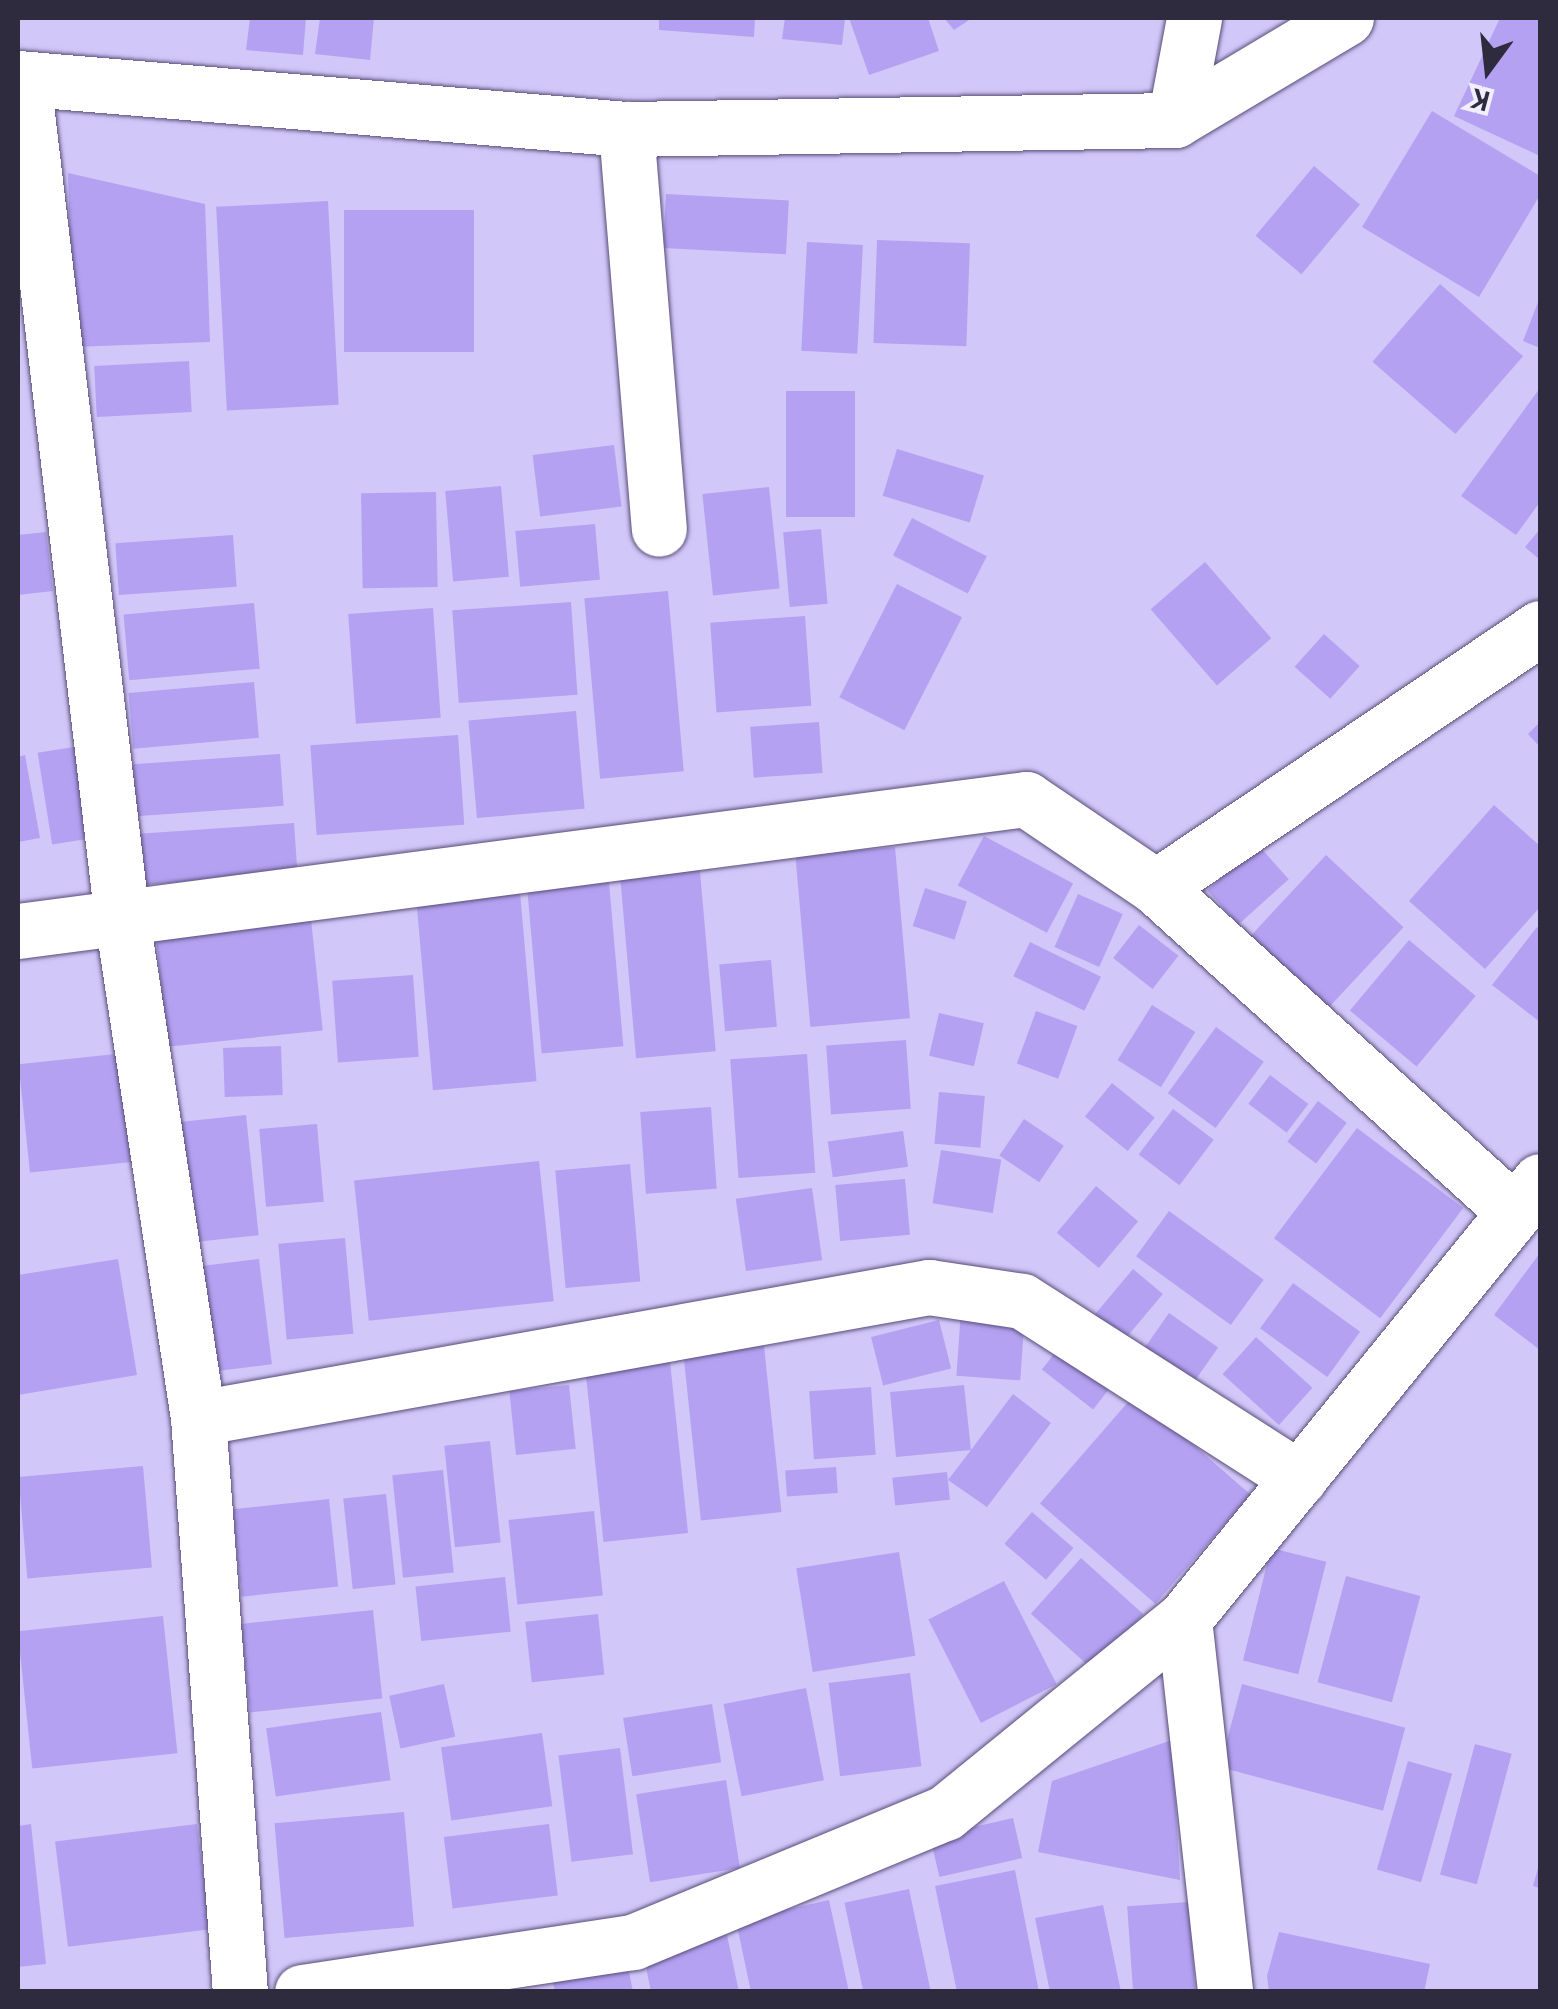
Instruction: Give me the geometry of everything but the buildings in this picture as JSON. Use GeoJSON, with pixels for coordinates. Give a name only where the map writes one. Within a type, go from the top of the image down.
{"type":"FeatureCollection","features":[{"type":"Feature","properties":{"kind":"street"},"geometry":{"type":"LineString","coordinates":[[1175,120],[1194,18]]}},
{"type":"Feature","properties":{"kind":"street"},"geometry":{"type":"LineString","coordinates":[[240,1992],[198,1418],[122,919],[20,79],[626,129],[1175,120],[1346,18]]}},
{"type":"Feature","properties":{"kind":"street"},"geometry":{"type":"LineString","coordinates":[[626,129],[659,529]]}},
{"type":"Feature","properties":{"kind":"street"},"geometry":{"type":"LineString","coordinates":[[1156,886],[1540,628]]}},
{"type":"Feature","properties":{"kind":"street"},"geometry":{"type":"LineString","coordinates":[[18,931],[1026,799],[1156,886],[1527,1196],[1184,1619],[945,1812],[633,1942],[302,1992]]}},
{"type":"Feature","properties":{"kind":"street"},"geometry":{"type":"LineString","coordinates":[[198,1418],[929,1287],[1022,1300],[1300,1478]]}},
{"type":"Feature","properties":{"kind":"street"},"geometry":{"type":"LineString","coordinates":[[1184,1619],[1225,1992]]}}]}
